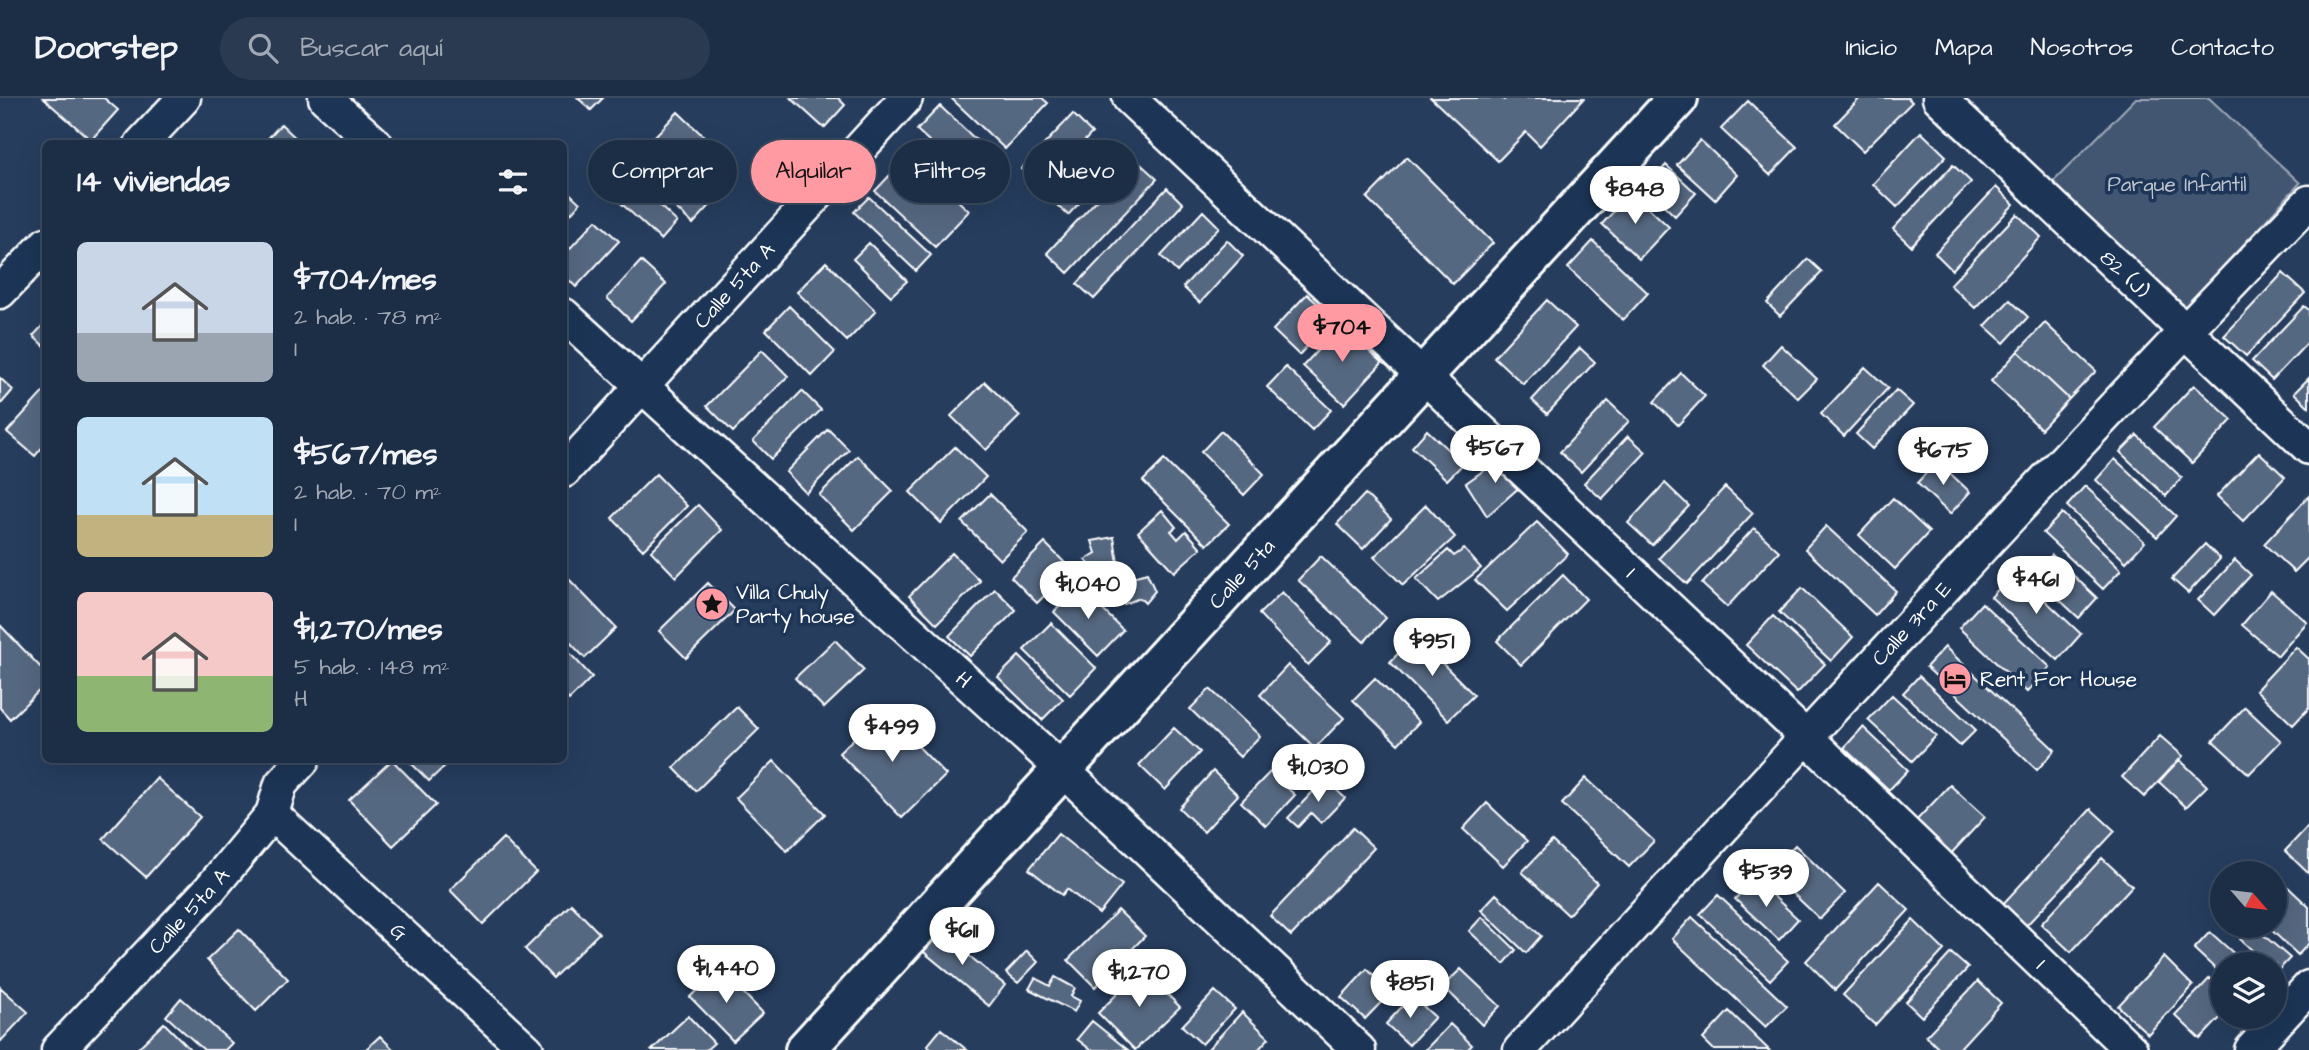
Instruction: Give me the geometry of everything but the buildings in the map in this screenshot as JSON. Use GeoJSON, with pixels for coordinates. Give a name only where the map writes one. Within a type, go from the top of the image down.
{"type":"FeatureCollection","features":[{"type":"Feature","properties":{"kind":"street"},"geometry":{"type":"LineString","coordinates":[[145,140],[184,98]]}},
{"type":"Feature","properties":{"kind":"street"},"geometry":{"type":"LineString","coordinates":[[325,98],[372,140]]}},
{"type":"Feature","properties":{"kind":"street","name":"Calle 5ta A"},"geometry":{"type":"LineString","coordinates":[[567,468],[906,98]]}},
{"type":"Feature","properties":{"kind":"street","name":"I"},"geometry":{"type":"LineString","coordinates":[[1129,98],[1806,737],[2131,1050]]}},
{"type":"Feature","properties":{"kind":"street","name":"Calle 5ta"},"geometry":{"type":"LineString","coordinates":[[805,1050],[1678,98]]}},
{"type":"Feature","properties":{"kind":"street","name":"82 (J)"},"geometry":{"type":"LineString","coordinates":[[1939,98],[2309,448]]}},
{"type":"Feature","properties":{"kind":"street","name":"Calle 3ra E"},"geometry":{"type":"LineString","coordinates":[[1520,1050],[1806,737],[2309,202]]}},
{"type":"Feature","properties":{"kind":"street"},"geometry":{"type":"LineString","coordinates":[[0,292],[42,248]]}},
{"type":"Feature","properties":{"kind":"street","name":"H"},"geometry":{"type":"LineString","coordinates":[[567,318],[1063,770],[1359,1050]]}},
{"type":"Feature","properties":{"kind":"street","name":"Calle 5ta A"},"geometry":{"type":"LineString","coordinates":[[58,1050],[210,888],[272,814],[281,784],[300,763]]}},
{"type":"Feature","properties":{"kind":"street","name":"G"},"geometry":{"type":"LineString","coordinates":[[272,814],[527,1050]]}},
{"type":"Feature","properties":{"kind":"street"},"geometry":{"type":"LineString","coordinates":[[2251,1050],[2309,987]]}},
{"type":"Feature","properties":{"kind":"green space","name":"Parque Infantil"},"geometry":{"type":"Polygon","coordinates":[[[2136,98],[2209,98],[2300,183],[2186,307],[2051,184],[2136,98]]]}},
{"type":"Feature","properties":{"kind":"place","name":"Villa Chuly Party house"},"geometry":{"type":"Point","coordinates":[712,604]}},
{"type":"Feature","properties":{"kind":"place","name":"Rent For House"},"geometry":{"type":"Point","coordinates":[1955,679]}}]}
